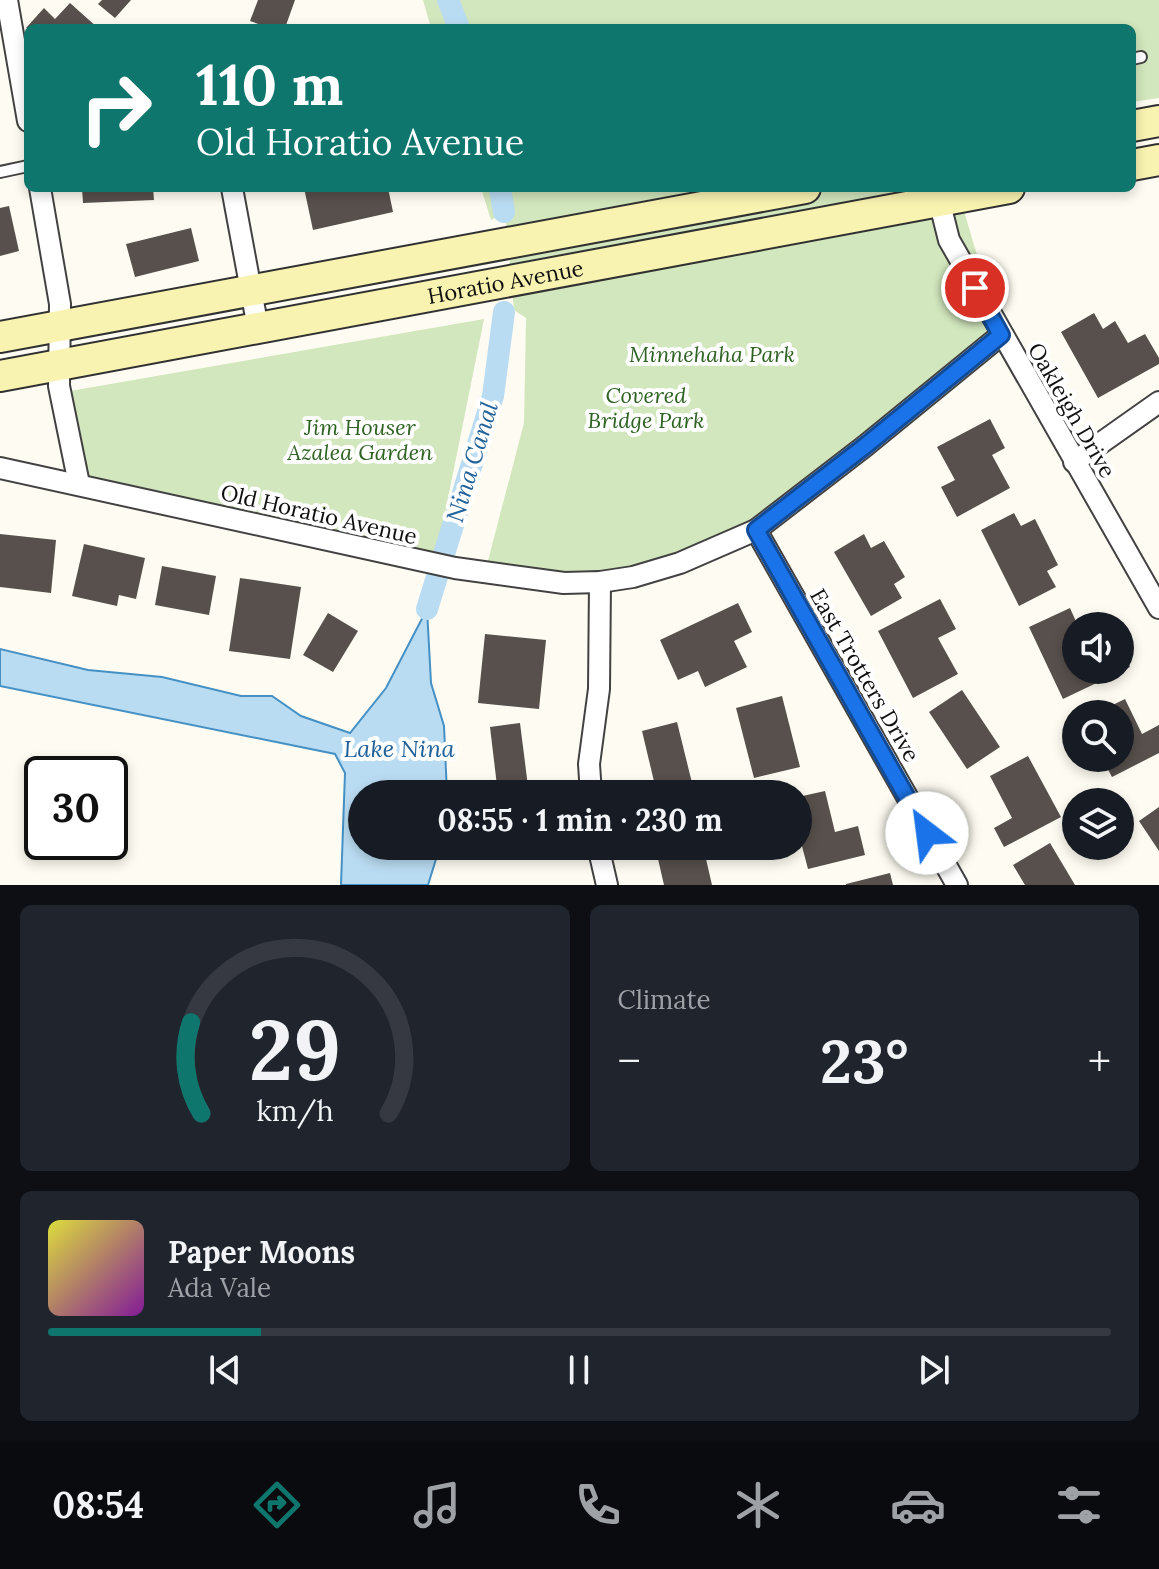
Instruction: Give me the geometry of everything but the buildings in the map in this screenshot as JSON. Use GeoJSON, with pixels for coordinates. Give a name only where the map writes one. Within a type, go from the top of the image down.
{"type":"FeatureCollection","features":[{"type":"Feature","properties":{"kind":"main road"},"geometry":{"type":"LineString","coordinates":[[1136,125],[1159,121]]}},
{"type":"Feature","properties":{"kind":"main road"},"geometry":{"type":"LineString","coordinates":[[1136,164],[1159,160]]}},
{"type":"Feature","properties":{"kind":"main road","name":"Horatio Avenue"},"geometry":{"type":"LineString","coordinates":[[0,337],[783,192]]}},
{"type":"Feature","properties":{"kind":"main road","name":"Horatio Avenue"},"geometry":{"type":"LineString","coordinates":[[0,376],[938,195],[968,192]]}},
{"type":"Feature","properties":{"kind":"street"},"geometry":{"type":"LineString","coordinates":[[7,0],[24,98]]}},
{"type":"Feature","properties":{"kind":"street"},"geometry":{"type":"LineString","coordinates":[[41,192],[60,304],[59,386],[79,484]]}},
{"type":"Feature","properties":{"kind":"street"},"geometry":{"type":"LineString","coordinates":[[233,192],[258,328]]}},
{"type":"Feature","properties":{"kind":"street","name":"Oakleigh Drive"},"geometry":{"type":"LineString","coordinates":[[938,195],[949,240],[1159,608]]}},
{"type":"Feature","properties":{"kind":"street","name":"Old Horatio Avenue"},"geometry":{"type":"LineString","coordinates":[[0,468],[455,568],[564,583],[600,582],[633,577],[680,563],[756,530],[1001,335]]}},
{"type":"Feature","properties":{"kind":"street"},"geometry":{"type":"LineString","coordinates":[[1074,462],[1159,402]]}},
{"type":"Feature","properties":{"kind":"street","name":"East Trotters Drive"},"geometry":{"type":"LineString","coordinates":[[756,530],[957,885]]}},
{"type":"Feature","properties":{"kind":"street"},"geometry":{"type":"LineString","coordinates":[[590,780],[589,764],[599,689],[600,582]]}},
{"type":"Feature","properties":{"kind":"street"},"geometry":{"type":"LineString","coordinates":[[601,860],[607,885]]}},
{"type":"Feature","properties":{"kind":"lane"},"geometry":{"type":"LineString","coordinates":[[0,172],[24,167]]}},
{"type":"Feature","properties":{"kind":"green space"},"geometry":{"type":"Polygon","coordinates":[[[423,0],[1159,0],[1159,98],[1136,101],[1136,24],[430,24],[423,0]]]}},
{"type":"Feature","properties":{"kind":"green space","name":"Minnehaha Park"},"geometry":{"type":"Polygon","coordinates":[[[482,192],[958,192],[1001,335],[780,513],[633,577],[485,572],[524,423],[526,318],[514,310],[505,213],[491,220],[482,192]]]}},
{"type":"Feature","properties":{"kind":"green space","name":"Jim Houser Azalea Garden"},"geometry":{"type":"Polygon","coordinates":[[[484,319],[436,558],[89,477],[70,391],[484,319]]]}},
{"type":"Feature","properties":{"kind":"water","name":"Lake Nina"},"geometry":{"type":"Polygon","coordinates":[[[427,609],[431,683],[444,726],[446,780],[348,780],[348,860],[436,860],[428,885],[341,885],[345,773],[335,754],[0,686],[0,649],[88,670],[162,677],[241,696],[272,696],[301,716],[350,733],[386,688],[427,609]]]}},
{"type":"Feature","properties":{"kind":"waterway","name":"Nina Canal"},"geometry":{"type":"LineString","coordinates":[[448,0],[457,24]]}},
{"type":"Feature","properties":{"kind":"waterway","name":"Nina Canal"},"geometry":{"type":"LineString","coordinates":[[501,192],[504,212]]}},
{"type":"Feature","properties":{"kind":"waterway","name":"Nina Canal"},"geometry":{"type":"LineString","coordinates":[[427,609],[493,396],[504,312]]}},
{"type":"Feature","properties":{"kind":"route"},"geometry":{"type":"LineString","coordinates":[[927,833],[756,530],[1001,335],[975,288]]}},
{"type":"Feature","properties":{"kind":"park label","name":"Covered Bridge Park"},"geometry":{"type":"Point","coordinates":[646,408]}}]}
